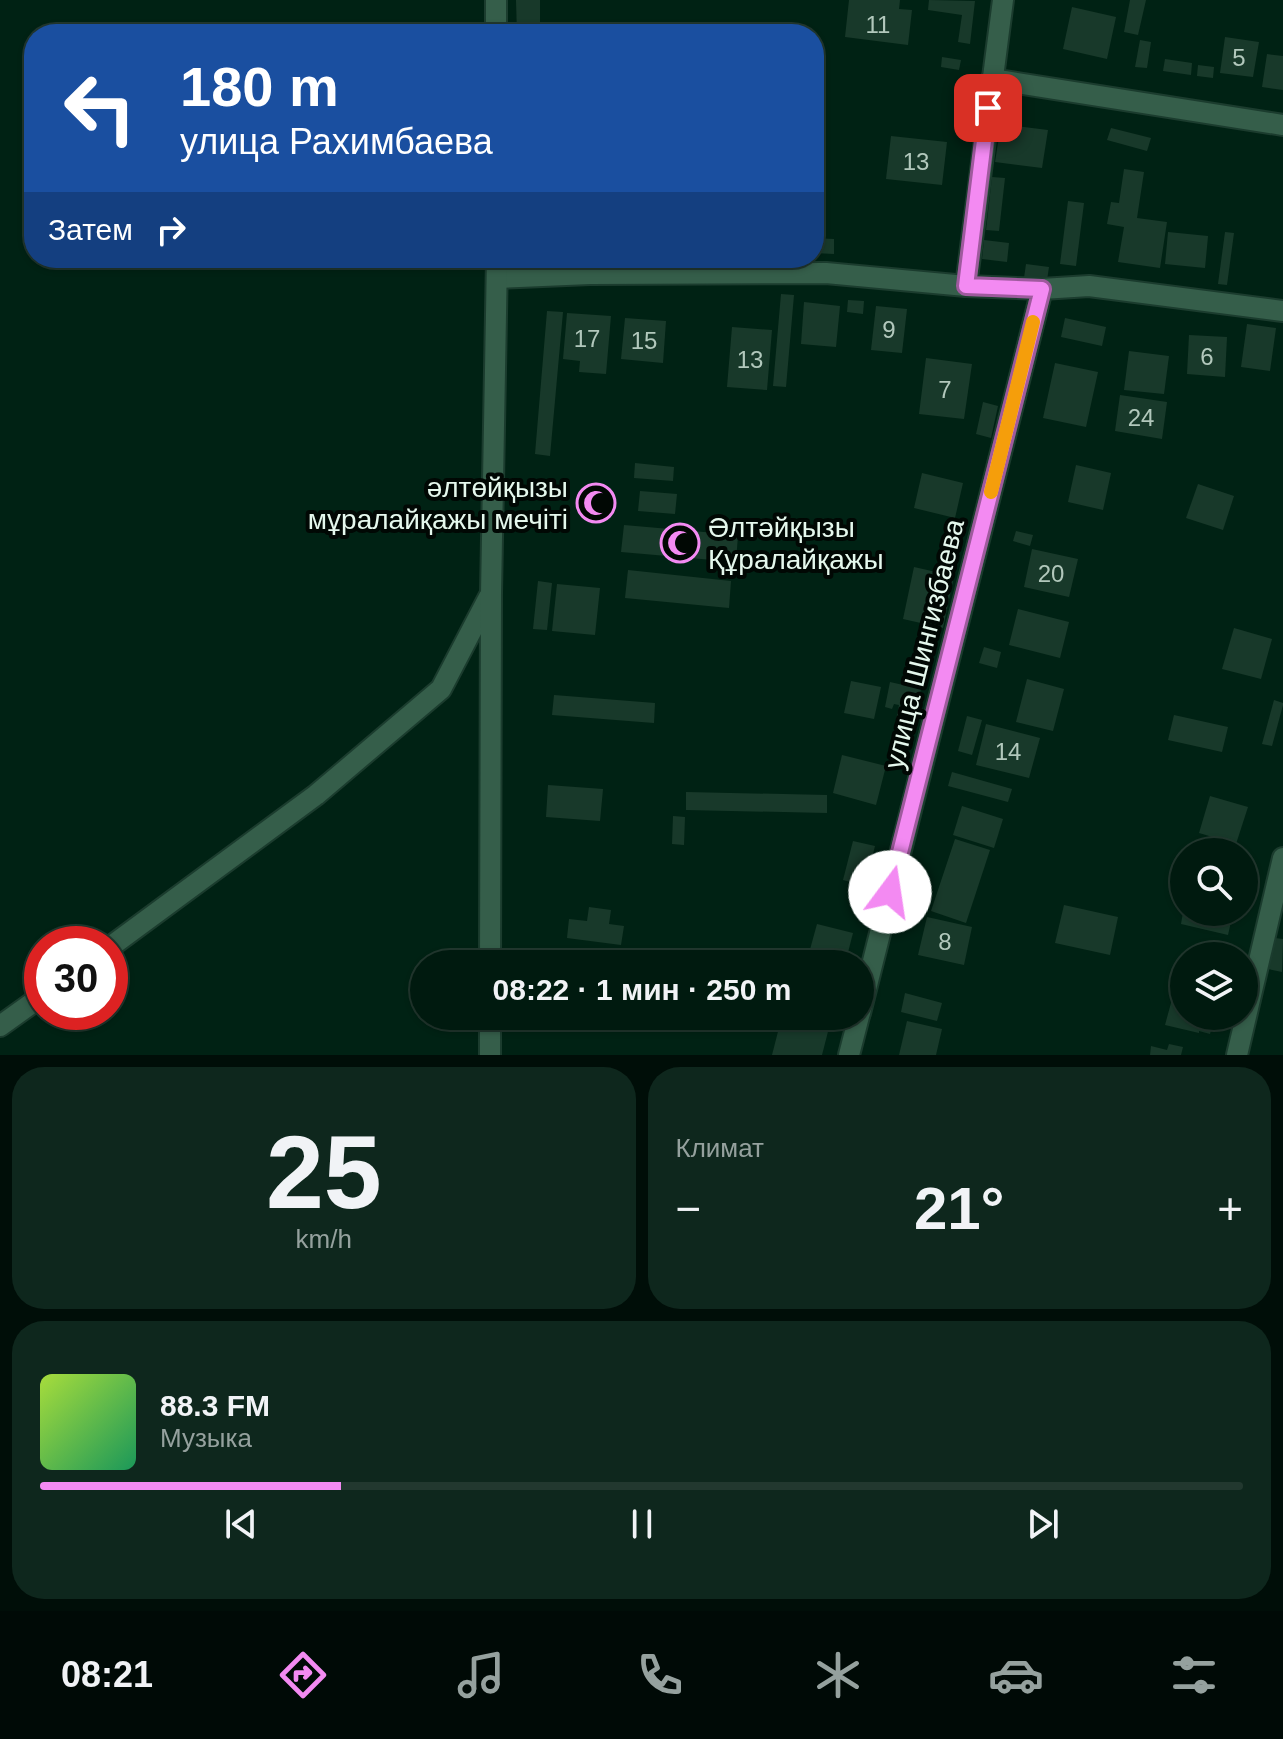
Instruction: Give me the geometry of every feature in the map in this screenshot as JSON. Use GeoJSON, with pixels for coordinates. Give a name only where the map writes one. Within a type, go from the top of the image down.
{"type":"FeatureCollection","features":[{"type":"Feature","properties":{"kind":"street"},"geometry":{"type":"LineString","coordinates":[[496,0],[496,24]]}},
{"type":"Feature","properties":{"kind":"street"},"geometry":{"type":"LineString","coordinates":[[966,286],[1003,0]]}},
{"type":"Feature","properties":{"kind":"street"},"geometry":{"type":"LineString","coordinates":[[992,79],[1283,125]]}},
{"type":"Feature","properties":{"kind":"street"},"geometry":{"type":"LineString","coordinates":[[490,950],[491,594],[497,268],[590,274],[826,273],[966,286],[1042,289],[1089,286],[1283,311]]}},
{"type":"Feature","properties":{"kind":"street","name":"улица Шингизбаева"},"geometry":{"type":"LineString","coordinates":[[874,959],[1042,289]]}},
{"type":"Feature","properties":{"kind":"street"},"geometry":{"type":"LineString","coordinates":[[128,934],[316,795],[441,689],[491,594]]}},
{"type":"Feature","properties":{"kind":"street"},"geometry":{"type":"LineString","coordinates":[[1237,1055],[1283,858]]}},
{"type":"Feature","properties":{"kind":"street"},"geometry":{"type":"LineString","coordinates":[[0,1026],[24,1009]]}},
{"type":"Feature","properties":{"kind":"street"},"geometry":{"type":"LineString","coordinates":[[490,1030],[490,1055]]}},
{"type":"Feature","properties":{"kind":"street","name":"улица Шингизбаева"},"geometry":{"type":"LineString","coordinates":[[849,1055],[856,1030]]}},
{"type":"Feature","properties":{"kind":"building"},"geometry":{"type":"Polygon","coordinates":[[[516,0],[540,0],[540,24],[517,24],[516,0]]]}},
{"type":"Feature","properties":{"kind":"building"},"geometry":{"type":"Polygon","coordinates":[[[849,0],[900,0],[899,9],[912,10],[908,45],[845,37],[849,0]]]}},
{"type":"Feature","properties":{"kind":"building"},"geometry":{"type":"Polygon","coordinates":[[[929,0],[975,1],[970,44],[958,42],[962,15],[928,10],[929,0]]]}},
{"type":"Feature","properties":{"kind":"building"},"geometry":{"type":"Polygon","coordinates":[[[1130,0],[1146,0],[1138,35],[1124,32],[1130,0]]]}},
{"type":"Feature","properties":{"kind":"building"},"geometry":{"type":"Polygon","coordinates":[[[1072,7],[1116,17],[1107,59],[1063,49],[1072,7]]]}},
{"type":"Feature","properties":{"kind":"building"},"geometry":{"type":"Polygon","coordinates":[[[1225,37],[1259,42],[1253,77],[1220,73],[1225,37]]]}},
{"type":"Feature","properties":{"kind":"building"},"geometry":{"type":"Polygon","coordinates":[[[1140,40],[1151,42],[1147,68],[1135,67],[1140,40]]]}},
{"type":"Feature","properties":{"kind":"building"},"geometry":{"type":"Polygon","coordinates":[[[1267,54],[1283,56],[1283,90],[1262,87],[1267,54]]]}},
{"type":"Feature","properties":{"kind":"building"},"geometry":{"type":"Polygon","coordinates":[[[942,57],[961,60],[959,70],[941,67],[942,57]]]}},
{"type":"Feature","properties":{"kind":"building"},"geometry":{"type":"Polygon","coordinates":[[[1165,59],[1192,63],[1191,75],[1163,71],[1165,59]]]}},
{"type":"Feature","properties":{"kind":"building"},"geometry":{"type":"Polygon","coordinates":[[[1198,65],[1214,67],[1213,78],[1197,76],[1198,65]]]}},
{"type":"Feature","properties":{"kind":"building"},"geometry":{"type":"Polygon","coordinates":[[[1001,124],[1048,130],[1042,168],[995,162],[1001,124]]]}},
{"type":"Feature","properties":{"kind":"building"},"geometry":{"type":"Polygon","coordinates":[[[1111,128],[1151,138],[1147,151],[1107,140],[1111,128]]]}},
{"type":"Feature","properties":{"kind":"building"},"geometry":{"type":"Polygon","coordinates":[[[891,136],[947,142],[942,185],[886,179],[891,136]]]}},
{"type":"Feature","properties":{"kind":"building"},"geometry":{"type":"Polygon","coordinates":[[[1124,169],[1144,172],[1137,218],[1167,222],[1160,268],[1118,262],[1124,227],[1107,224],[1111,202],[1119,203],[1124,169]]]}},
{"type":"Feature","properties":{"kind":"building"},"geometry":{"type":"Polygon","coordinates":[[[992,177],[1005,178],[999,231],[986,230],[992,177]]]}},
{"type":"Feature","properties":{"kind":"building"},"geometry":{"type":"Polygon","coordinates":[[[1068,201],[1084,203],[1076,266],[1060,264],[1068,201]]]}},
{"type":"Feature","properties":{"kind":"building"},"geometry":{"type":"Polygon","coordinates":[[[1168,232],[1208,236],[1205,268],[1165,264],[1168,232]]]}},
{"type":"Feature","properties":{"kind":"building"},"geometry":{"type":"Polygon","coordinates":[[[1225,232],[1234,233],[1227,285],[1218,284],[1225,232]]]}},
{"type":"Feature","properties":{"kind":"building"},"geometry":{"type":"Polygon","coordinates":[[[824,238],[834,239],[834,254],[824,254],[824,238]]]}},
{"type":"Feature","properties":{"kind":"building"},"geometry":{"type":"Polygon","coordinates":[[[984,240],[1009,243],[1007,262],[982,259],[984,240]]]}},
{"type":"Feature","properties":{"kind":"building"},"geometry":{"type":"Polygon","coordinates":[[[1026,264],[1049,267],[1046,287],[1023,285],[1026,264]]]}},
{"type":"Feature","properties":{"kind":"building"},"geometry":{"type":"Polygon","coordinates":[[[781,294],[794,295],[786,387],[773,386],[781,294]]]}},
{"type":"Feature","properties":{"kind":"building"},"geometry":{"type":"Polygon","coordinates":[[[848,300],[864,301],[863,314],[847,312],[848,300]]]}},
{"type":"Feature","properties":{"kind":"building"},"geometry":{"type":"Polygon","coordinates":[[[804,302],[840,306],[836,347],[801,344],[804,302]]]}},
{"type":"Feature","properties":{"kind":"building"},"geometry":{"type":"Polygon","coordinates":[[[876,306],[907,309],[902,353],[871,350],[876,306]]]}},
{"type":"Feature","properties":{"kind":"building"},"geometry":{"type":"Polygon","coordinates":[[[547,311],[563,312],[550,456],[535,454],[547,311]]]}},
{"type":"Feature","properties":{"kind":"building"},"geometry":{"type":"Polygon","coordinates":[[[567,313],[611,316],[606,374],[579,372],[580,361],[563,359],[567,313]]]}},
{"type":"Feature","properties":{"kind":"building"},"geometry":{"type":"Polygon","coordinates":[[[625,318],[666,321],[663,363],[621,359],[625,318]]]}},
{"type":"Feature","properties":{"kind":"building"},"geometry":{"type":"Polygon","coordinates":[[[1065,318],[1106,327],[1102,346],[1061,337],[1065,318]]]}},
{"type":"Feature","properties":{"kind":"building"},"geometry":{"type":"Polygon","coordinates":[[[1247,324],[1276,328],[1270,371],[1241,367],[1247,324]]]}},
{"type":"Feature","properties":{"kind":"building"},"geometry":{"type":"Polygon","coordinates":[[[732,327],[772,330],[767,390],[727,387],[732,327]]]}},
{"type":"Feature","properties":{"kind":"building"},"geometry":{"type":"Polygon","coordinates":[[[1189,335],[1227,337],[1225,377],[1187,374],[1189,335]]]}},
{"type":"Feature","properties":{"kind":"building"},"geometry":{"type":"Polygon","coordinates":[[[1129,351],[1169,356],[1164,394],[1124,390],[1129,351]]]}},
{"type":"Feature","properties":{"kind":"building"},"geometry":{"type":"Polygon","coordinates":[[[926,358],[972,364],[964,419],[919,414],[926,358]]]}},
{"type":"Feature","properties":{"kind":"building"},"geometry":{"type":"Polygon","coordinates":[[[1055,363],[1098,372],[1086,427],[1043,418],[1055,363]]]}},
{"type":"Feature","properties":{"kind":"building"},"geometry":{"type":"Polygon","coordinates":[[[1120,395],[1167,402],[1162,439],[1115,431],[1120,395]]]}},
{"type":"Feature","properties":{"kind":"building"},"geometry":{"type":"Polygon","coordinates":[[[983,402],[998,406],[991,438],[976,434],[983,402]]]}},
{"type":"Feature","properties":{"kind":"building"},"geometry":{"type":"Polygon","coordinates":[[[635,463],[674,467],[673,481],[634,478],[635,463]]]}},
{"type":"Feature","properties":{"kind":"building"},"geometry":{"type":"Polygon","coordinates":[[[1076,465],[1111,473],[1103,510],[1068,502],[1076,465]]]}},
{"type":"Feature","properties":{"kind":"building"},"geometry":{"type":"Polygon","coordinates":[[[922,473],[963,483],[955,518],[914,508],[922,473]]]}},
{"type":"Feature","properties":{"kind":"building"},"geometry":{"type":"Polygon","coordinates":[[[1198,484],[1234,496],[1223,530],[1186,518],[1198,484]]]}},
{"type":"Feature","properties":{"kind":"building"},"geometry":{"type":"Polygon","coordinates":[[[640,491],[677,494],[675,514],[638,511],[640,491]]]}},
{"type":"Feature","properties":{"kind":"building","name":"Әлтәйқызы Құралайқажы"},"geometry":{"type":"Polygon","coordinates":[[[624,525],[738,535],[736,562],[621,552],[624,525]]]}},
{"type":"Feature","properties":{"kind":"building"},"geometry":{"type":"Polygon","coordinates":[[[1016,531],[1033,535],[1030,546],[1013,541],[1016,531]]]}},
{"type":"Feature","properties":{"kind":"building"},"geometry":{"type":"Polygon","coordinates":[[[1032,549],[1078,559],[1069,597],[1024,587],[1032,549]]]}},
{"type":"Feature","properties":{"kind":"building"},"geometry":{"type":"Polygon","coordinates":[[[914,567],[954,576],[943,628],[903,619],[914,567]]]}},
{"type":"Feature","properties":{"kind":"building"},"geometry":{"type":"Polygon","coordinates":[[[628,570],[731,581],[729,608],[625,598],[628,570]]]}},
{"type":"Feature","properties":{"kind":"building"},"geometry":{"type":"Polygon","coordinates":[[[538,581],[552,583],[547,630],[533,629],[538,581]]]}},
{"type":"Feature","properties":{"kind":"building"},"geometry":{"type":"Polygon","coordinates":[[[557,584],[600,588],[595,635],[552,631],[557,584]]]}},
{"type":"Feature","properties":{"kind":"building"},"geometry":{"type":"Polygon","coordinates":[[[1018,609],[1069,622],[1060,658],[1009,645],[1018,609]]]}},
{"type":"Feature","properties":{"kind":"building"},"geometry":{"type":"Polygon","coordinates":[[[1234,628],[1272,639],[1261,679],[1222,669],[1234,628]]]}},
{"type":"Feature","properties":{"kind":"building"},"geometry":{"type":"Polygon","coordinates":[[[984,647],[1001,652],[997,668],[979,663],[984,647]]]}},
{"type":"Feature","properties":{"kind":"building"},"geometry":{"type":"Polygon","coordinates":[[[1027,679],[1064,689],[1053,731],[1016,722],[1027,679]]]}},
{"type":"Feature","properties":{"kind":"building"},"geometry":{"type":"Polygon","coordinates":[[[851,681],[881,687],[874,719],[844,713],[851,681]]]}},
{"type":"Feature","properties":{"kind":"building"},"geometry":{"type":"Polygon","coordinates":[[[890,682],[921,689],[913,724],[896,720],[899,705],[894,704],[892,709],[885,707],[890,682]]]}},
{"type":"Feature","properties":{"kind":"building"},"geometry":{"type":"Polygon","coordinates":[[[554,695],[655,703],[654,723],[552,715],[554,695]]]}},
{"type":"Feature","properties":{"kind":"building"},"geometry":{"type":"Polygon","coordinates":[[[1274,700],[1283,705],[1272,746],[1262,744],[1274,700]]]}},
{"type":"Feature","properties":{"kind":"building"},"geometry":{"type":"Polygon","coordinates":[[[1174,715],[1228,727],[1222,752],[1168,740],[1174,715]]]}},
{"type":"Feature","properties":{"kind":"building"},"geometry":{"type":"Polygon","coordinates":[[[967,716],[982,720],[972,755],[958,751],[967,716]]]}},
{"type":"Feature","properties":{"kind":"building"},"geometry":{"type":"Polygon","coordinates":[[[986,724],[1040,738],[1029,778],[976,765],[986,724]]]}},
{"type":"Feature","properties":{"kind":"building"},"geometry":{"type":"Polygon","coordinates":[[[842,755],[886,766],[876,805],[833,793],[842,755]]]}},
{"type":"Feature","properties":{"kind":"building"},"geometry":{"type":"Polygon","coordinates":[[[952,772],[1012,789],[1008,802],[948,786],[952,772]]]}},
{"type":"Feature","properties":{"kind":"building"},"geometry":{"type":"Polygon","coordinates":[[[548,785],[603,789],[600,821],[546,817],[548,785]]]}},
{"type":"Feature","properties":{"kind":"building"},"geometry":{"type":"Polygon","coordinates":[[[686,792],[827,795],[827,813],[686,810],[686,792]]]}},
{"type":"Feature","properties":{"kind":"building"},"geometry":{"type":"Polygon","coordinates":[[[1210,796],[1248,807],[1238,838],[1216,838],[1199,833],[1210,796]]]}},
{"type":"Feature","properties":{"kind":"building"},"geometry":{"type":"Polygon","coordinates":[[[962,806],[1003,819],[994,848],[953,835],[962,806]]]}},
{"type":"Feature","properties":{"kind":"building"},"geometry":{"type":"Polygon","coordinates":[[[673,816],[685,817],[684,845],[672,844],[673,816]]]}},
{"type":"Feature","properties":{"kind":"building"},"geometry":{"type":"Polygon","coordinates":[[[955,839],[990,850],[966,923],[931,911],[955,839]]]}},
{"type":"Feature","properties":{"kind":"building"},"geometry":{"type":"Polygon","coordinates":[[[853,841],[875,846],[865,886],[843,880],[853,841]]]}},
{"type":"Feature","properties":{"kind":"building"},"geometry":{"type":"Polygon","coordinates":[[[921,888],[933,891],[929,907],[917,904],[921,888]]]}},
{"type":"Feature","properties":{"kind":"building"},"geometry":{"type":"Polygon","coordinates":[[[1064,905],[1118,917],[1110,955],[1055,943],[1064,905]]]}},
{"type":"Feature","properties":{"kind":"building"},"geometry":{"type":"Polygon","coordinates":[[[589,907],[611,910],[609,924],[624,926],[621,945],[567,938],[569,919],[587,921],[589,907]]]}},
{"type":"Feature","properties":{"kind":"building"},"geometry":{"type":"Polygon","coordinates":[[[927,917],[972,927],[964,965],[918,955],[927,917]]]}},
{"type":"Feature","properties":{"kind":"building"},"geometry":{"type":"Polygon","coordinates":[[[817,924],[853,933],[849,950],[810,950],[817,924]]]}},
{"type":"Feature","properties":{"kind":"building"},"geometry":{"type":"Polygon","coordinates":[[[1190,926],[1230,926],[1228,935],[1190,926]]]}},
{"type":"Feature","properties":{"kind":"building"},"geometry":{"type":"Polygon","coordinates":[[[1275,938],[1283,939],[1282,972],[1268,969],[1275,938]]]}},
{"type":"Feature","properties":{"kind":"building"},"geometry":{"type":"Polygon","coordinates":[[[905,993],[942,1003],[937,1021],[901,1012],[905,993]]]}},
{"type":"Feature","properties":{"kind":"building"},"geometry":{"type":"Polygon","coordinates":[[[1170,1007],[1170,1026],[1165,1025],[1170,1007]]]}},
{"type":"Feature","properties":{"kind":"building"},"geometry":{"type":"Polygon","coordinates":[[[907,1021],[942,1029],[936,1055],[899,1055],[907,1021]]]}},
{"type":"Feature","properties":{"kind":"building"},"geometry":{"type":"Polygon","coordinates":[[[778,1030],[828,1030],[822,1055],[772,1055],[778,1030]]]}},
{"type":"Feature","properties":{"kind":"building"},"geometry":{"type":"Polygon","coordinates":[[[1186,1030],[1211,1030],[1210,1034],[1186,1030]]]}},
{"type":"Feature","properties":{"kind":"building"},"geometry":{"type":"Polygon","coordinates":[[[1169,1044],[1183,1047],[1181,1055],[1150,1055],[1151,1046],[1167,1050],[1169,1044]]]}},
{"type":"Feature","properties":{"kind":"slow traffic"},"geometry":{"type":"LineString","coordinates":[[991,492],[1033,322]]}},
{"type":"Feature","properties":{"kind":"place","name":"әлтөйқызы мұралайқажы мечіті"},"geometry":{"type":"Point","coordinates":[596,503]}},
{"type":"Feature","properties":{"kind":"place","name":"Әлтәйқызы Құралайқажы"},"geometry":{"type":"Point","coordinates":[680,543]}},
{"type":"Feature","properties":{"kind":"route"},"geometry":{"type":"LineString","coordinates":[[890,892],[1042,289],[966,286],[988,108]]}}]}
